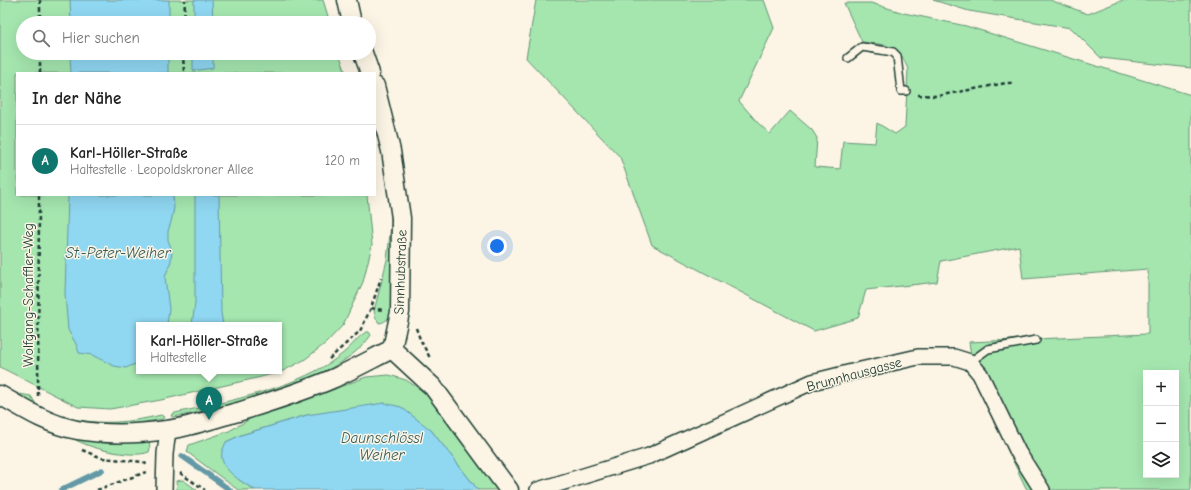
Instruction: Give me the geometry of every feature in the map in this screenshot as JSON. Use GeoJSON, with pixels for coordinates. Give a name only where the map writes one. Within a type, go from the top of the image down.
{"type":"FeatureCollection","features":[{"type":"Feature","properties":{"kind":"street"},"geometry":{"type":"LineString","coordinates":[[346,0],[350,16]]}},
{"type":"Feature","properties":{"kind":"street"},"geometry":{"type":"LineString","coordinates":[[365,60],[370,72]]}},
{"type":"Feature","properties":{"kind":"street","name":"Sinnhubstraße"},"geometry":{"type":"LineString","coordinates":[[376,90],[391,151],[401,218],[400,312],[392,349]]}},
{"type":"Feature","properties":{"kind":"street"},"geometry":{"type":"LineString","coordinates":[[0,395],[53,423],[77,430],[100,433],[130,433],[168,430],[210,420],[261,405],[297,392],[332,378],[392,349],[433,387],[509,490]]}},
{"type":"Feature","properties":{"kind":"street","name":"Brunnhausgasse"},"geometry":{"type":"LineString","coordinates":[[538,490],[649,456],[812,382],[918,357],[954,357],[970,362]]}},
{"type":"Feature","properties":{"kind":"street"},"geometry":{"type":"LineString","coordinates":[[970,362],[980,374],[1018,452],[1042,490]]}},
{"type":"Feature","properties":{"kind":"street"},"geometry":{"type":"LineString","coordinates":[[164,490],[165,454],[168,430]]}},
{"type":"Feature","properties":{"kind":"lane"},"geometry":{"type":"LineString","coordinates":[[848,58],[862,47],[893,52],[897,56],[901,91],[906,91]]}},
{"type":"Feature","properties":{"kind":"lane"},"geometry":{"type":"LineString","coordinates":[[970,362],[988,349],[1036,340]]}},
{"type":"Feature","properties":{"kind":"path"},"geometry":{"type":"LineString","coordinates":[[40,0],[40,16]]}},
{"type":"Feature","properties":{"kind":"path"},"geometry":{"type":"LineString","coordinates":[[184,16],[185,0]]}},
{"type":"Feature","properties":{"kind":"path"},"geometry":{"type":"LineString","coordinates":[[40,60],[40,72]]}},
{"type":"Feature","properties":{"kind":"path"},"geometry":{"type":"LineString","coordinates":[[183,60],[184,72]]}},
{"type":"Feature","properties":{"kind":"path"},"geometry":{"type":"LineString","coordinates":[[906,91],[924,96],[937,96],[1006,83],[1014,83]]}},
{"type":"Feature","properties":{"kind":"path","name":"Wolfgang-Schaffler-Weg"},"geometry":{"type":"LineString","coordinates":[[38,196],[38,396]]}},
{"type":"Feature","properties":{"kind":"path"},"geometry":{"type":"LineString","coordinates":[[323,363],[360,331],[371,308]]}},
{"type":"Feature","properties":{"kind":"path"},"geometry":{"type":"LineString","coordinates":[[416,326],[420,339],[432,360]]}},
{"type":"Feature","properties":{"kind":"path"},"geometry":{"type":"LineString","coordinates":[[79,449],[102,458],[143,462],[154,470],[96,490]]}},
{"type":"Feature","properties":{"kind":"path"},"geometry":{"type":"LineString","coordinates":[[175,469],[205,490]]}},
{"type":"Feature","properties":{"kind":"green space"},"geometry":{"type":"Polygon","coordinates":[[[0,0],[323,0],[328,16],[16,16],[16,60],[341,60],[346,72],[16,72],[16,196],[367,196],[372,245],[363,282],[343,325],[326,343],[304,360],[282,371],[282,322],[136,322],[136,374],[272,374],[161,400],[110,409],[78,407],[0,367],[0,0]]]}},
{"type":"Feature","properties":{"kind":"green space"},"geometry":{"type":"Polygon","coordinates":[[[536,0],[764,0],[774,28],[739,101],[758,123],[770,134],[790,111],[812,130],[817,138],[815,167],[840,169],[843,141],[875,143],[877,123],[895,134],[905,127],[908,69],[902,56],[886,45],[862,42],[844,3],[871,3],[904,13],[966,26],[1191,95],[1191,490],[1029,490],[1026,488],[975,382],[969,342],[1148,334],[1148,269],[1023,279],[1019,246],[941,261],[937,282],[866,290],[858,318],[814,331],[652,245],[620,157],[526,58],[536,0]]]}},
{"type":"Feature","properties":{"kind":"green space"},"geometry":{"type":"Polygon","coordinates":[[[933,0],[1050,0],[1088,14],[1123,0],[1191,0],[1191,68],[1101,58],[1071,28],[969,11],[933,0]]]}},
{"type":"Feature","properties":{"kind":"green space"},"geometry":{"type":"Polygon","coordinates":[[[395,187],[392,308],[388,318],[379,323],[374,311],[387,260],[391,225],[391,208],[395,187]]]}},
{"type":"Feature","properties":{"kind":"green space"},"geometry":{"type":"Polygon","coordinates":[[[366,332],[369,332],[371,335],[356,351],[335,366],[309,379],[281,390],[222,407],[173,417],[171,416],[175,413],[251,395],[289,383],[323,367],[336,359],[366,332]]]}},
{"type":"Feature","properties":{"kind":"green space"},"geometry":{"type":"Polygon","coordinates":[[[389,375],[406,380],[428,395],[499,490],[478,490],[431,430],[307,415],[241,435],[226,442],[239,480],[255,490],[238,490],[187,452],[189,445],[229,431],[255,416],[284,408],[366,377],[389,375]]]}},
{"type":"Feature","properties":{"kind":"green space"},"geometry":{"type":"Polygon","coordinates":[[[5,389],[31,396],[39,409],[5,389]]]}},
{"type":"Feature","properties":{"kind":"green space"},"geometry":{"type":"Polygon","coordinates":[[[161,415],[164,417],[163,419],[123,426],[94,426],[66,418],[92,422],[114,422],[137,420],[161,415]]]}},
{"type":"Feature","properties":{"kind":"green space"},"geometry":{"type":"Polygon","coordinates":[[[71,437],[145,438],[149,441],[150,448],[149,452],[141,454],[121,453],[87,445],[71,437]]]}},
{"type":"Feature","properties":{"kind":"green space"},"geometry":{"type":"Polygon","coordinates":[[[183,480],[197,490],[177,490],[176,481],[183,480]]]}},
{"type":"Feature","properties":{"kind":"water"},"geometry":{"type":"Polygon","coordinates":[[[70,0],[169,0],[169,16],[71,16],[70,0]]]}},
{"type":"Feature","properties":{"kind":"water"},"geometry":{"type":"Polygon","coordinates":[[[194,0],[212,0],[213,16],[194,16],[194,0]]]}},
{"type":"Feature","properties":{"kind":"water"},"geometry":{"type":"Polygon","coordinates":[[[70,60],[168,60],[168,72],[71,72],[70,60]]]}},
{"type":"Feature","properties":{"kind":"water"},"geometry":{"type":"Polygon","coordinates":[[[193,60],[213,60],[213,68],[193,71],[193,60]]]}},
{"type":"Feature","properties":{"kind":"water","name":"St.-Peter-Weiher"},"geometry":{"type":"Polygon","coordinates":[[[68,196],[173,196],[174,208],[168,231],[168,240],[172,250],[171,261],[165,277],[169,309],[167,322],[136,322],[136,364],[126,368],[114,366],[92,355],[79,353],[68,330],[65,294],[68,196]]]}},
{"type":"Feature","properties":{"kind":"water"},"geometry":{"type":"Polygon","coordinates":[[[195,196],[219,196],[221,313],[222,322],[192,322],[195,303],[195,196]]]}},
{"type":"Feature","properties":{"kind":"water","name":"Daunschlössl Weiher"},"geometry":{"type":"Polygon","coordinates":[[[384,403],[401,407],[431,430],[478,490],[255,490],[232,474],[224,464],[222,451],[226,442],[241,435],[307,415],[384,403]]]}},
{"type":"Feature","properties":{"kind":"waterway"},"geometry":{"type":"LineString","coordinates":[[182,456],[230,490]]}},
{"type":"Feature","properties":{"kind":"waterway"},"geometry":{"type":"LineString","coordinates":[[61,490],[102,470]]}},
{"type":"Feature","properties":{"kind":"place","name":"Karl-Höller-Straße"},"geometry":{"type":"Point","coordinates":[209,420]}}]}
